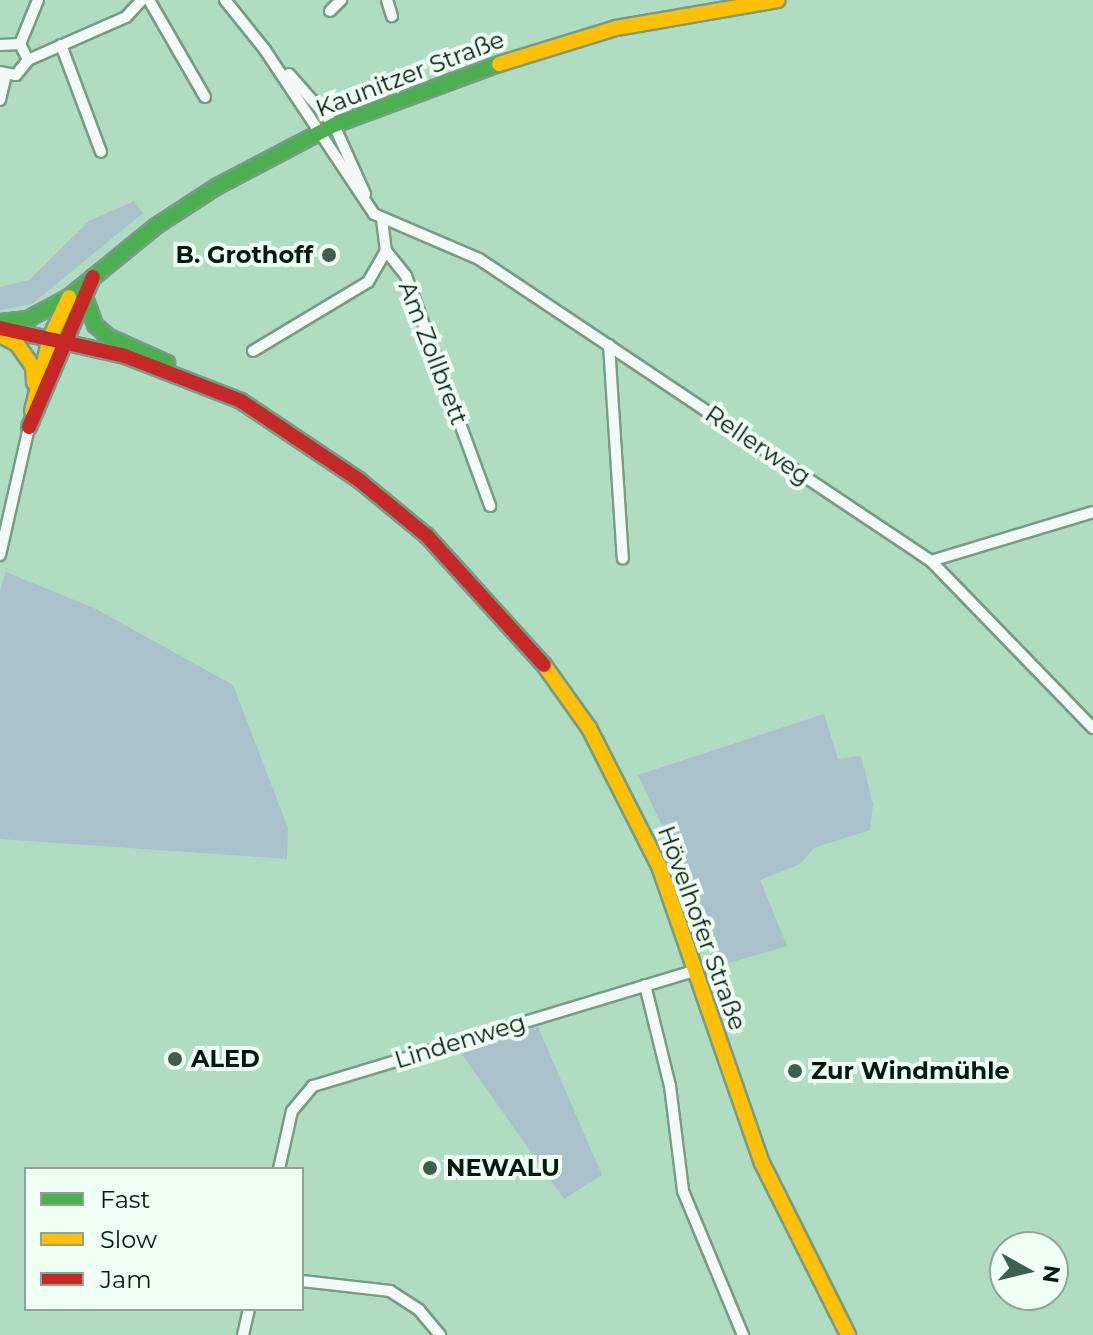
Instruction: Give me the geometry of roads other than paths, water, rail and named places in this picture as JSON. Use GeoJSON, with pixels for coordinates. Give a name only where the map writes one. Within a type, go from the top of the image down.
{"type":"FeatureCollection","features":[{"type":"Feature","properties":{"kind":"main road","name":"Kaunitzer Straße"},"geometry":{"type":"LineString","coordinates":[[69,297],[216,187],[334,125],[536,50],[616,28],[778,0]]}},
{"type":"Feature","properties":{"kind":"main road"},"geometry":{"type":"LineString","coordinates":[[29,427],[86,300],[93,277]]}},
{"type":"Feature","properties":{"kind":"main road"},"geometry":{"type":"LineString","coordinates":[[0,325],[28,319],[69,297]]}},
{"type":"Feature","properties":{"kind":"main road"},"geometry":{"type":"LineString","coordinates":[[29,427],[35,390],[50,338],[69,297]]}},
{"type":"Feature","properties":{"kind":"main road"},"geometry":{"type":"LineString","coordinates":[[86,300],[95,325],[109,337],[161,358],[180,373]]}},
{"type":"Feature","properties":{"kind":"main road","name":"Hövelhofer Straße"},"geometry":{"type":"LineString","coordinates":[[0,325],[180,373],[241,401],[348,472],[486,593],[589,728],[659,866],[762,1163],[848,1335]]}},
{"type":"Feature","properties":{"kind":"main road"},"geometry":{"type":"LineString","coordinates":[[0,335],[17,344],[33,367],[35,390]]}},
{"type":"Feature","properties":{"kind":"street"},"geometry":{"type":"LineString","coordinates":[[28,60],[20,44],[38,0]]}},
{"type":"Feature","properties":{"kind":"street"},"geometry":{"type":"LineString","coordinates":[[0,100],[3,74],[23,70],[28,60],[126,17],[142,0]]}},
{"type":"Feature","properties":{"kind":"street"},"geometry":{"type":"LineString","coordinates":[[149,0],[205,97]]}},
{"type":"Feature","properties":{"kind":"street"},"geometry":{"type":"LineString","coordinates":[[225,0],[265,50],[334,125],[369,206]]}},
{"type":"Feature","properties":{"kind":"street"},"geometry":{"type":"LineString","coordinates":[[330,11],[341,0]]}},
{"type":"Feature","properties":{"kind":"street"},"geometry":{"type":"LineString","coordinates":[[387,0],[392,16]]}},
{"type":"Feature","properties":{"kind":"street"},"geometry":{"type":"LineString","coordinates":[[0,45],[20,44]]}},
{"type":"Feature","properties":{"kind":"street"},"geometry":{"type":"LineString","coordinates":[[61,45],[101,152]]}},
{"type":"Feature","properties":{"kind":"street"},"geometry":{"type":"LineString","coordinates":[[265,50],[369,206],[382,219]]}},
{"type":"Feature","properties":{"kind":"street","name":"Am Zollbrett"},"geometry":{"type":"LineString","coordinates":[[382,219],[386,251],[406,276],[490,506]]}},
{"type":"Feature","properties":{"kind":"street","name":"Rellerweg"},"geometry":{"type":"LineString","coordinates":[[382,219],[479,259],[931,561],[1093,728]]}},
{"type":"Feature","properties":{"kind":"street"},"geometry":{"type":"LineString","coordinates":[[253,351],[368,282],[386,251]]}},
{"type":"Feature","properties":{"kind":"street"},"geometry":{"type":"LineString","coordinates":[[609,345],[623,559]]}},
{"type":"Feature","properties":{"kind":"street"},"geometry":{"type":"LineString","coordinates":[[0,555],[29,427]]}},
{"type":"Feature","properties":{"kind":"street"},"geometry":{"type":"LineString","coordinates":[[931,561],[1093,512]]}},
{"type":"Feature","properties":{"kind":"street","name":"Lindenweg"},"geometry":{"type":"LineString","coordinates":[[279,1167],[292,1111],[313,1086],[697,970]]}},
{"type":"Feature","properties":{"kind":"street"},"geometry":{"type":"LineString","coordinates":[[645,985],[670,1086],[679,1180],[743,1335]]}},
{"type":"Feature","properties":{"kind":"street"},"geometry":{"type":"LineString","coordinates":[[304,1281],[390,1291],[419,1310],[440,1335]]}},
{"type":"Feature","properties":{"kind":"street"},"geometry":{"type":"LineString","coordinates":[[243,1335],[249,1311]]}},
{"type":"Feature","properties":{"kind":"place","name":"B. Grothoff"},"geometry":{"type":"Point","coordinates":[329,255]}},
{"type":"Feature","properties":{"kind":"place","name":"ALED"},"geometry":{"type":"Point","coordinates":[175,1059]}},
{"type":"Feature","properties":{"kind":"place","name":"Zur Windmühle"},"geometry":{"type":"Point","coordinates":[795,1071]}},
{"type":"Feature","properties":{"kind":"place","name":"NEWALU"},"geometry":{"type":"Point","coordinates":[430,1168]}}]}
